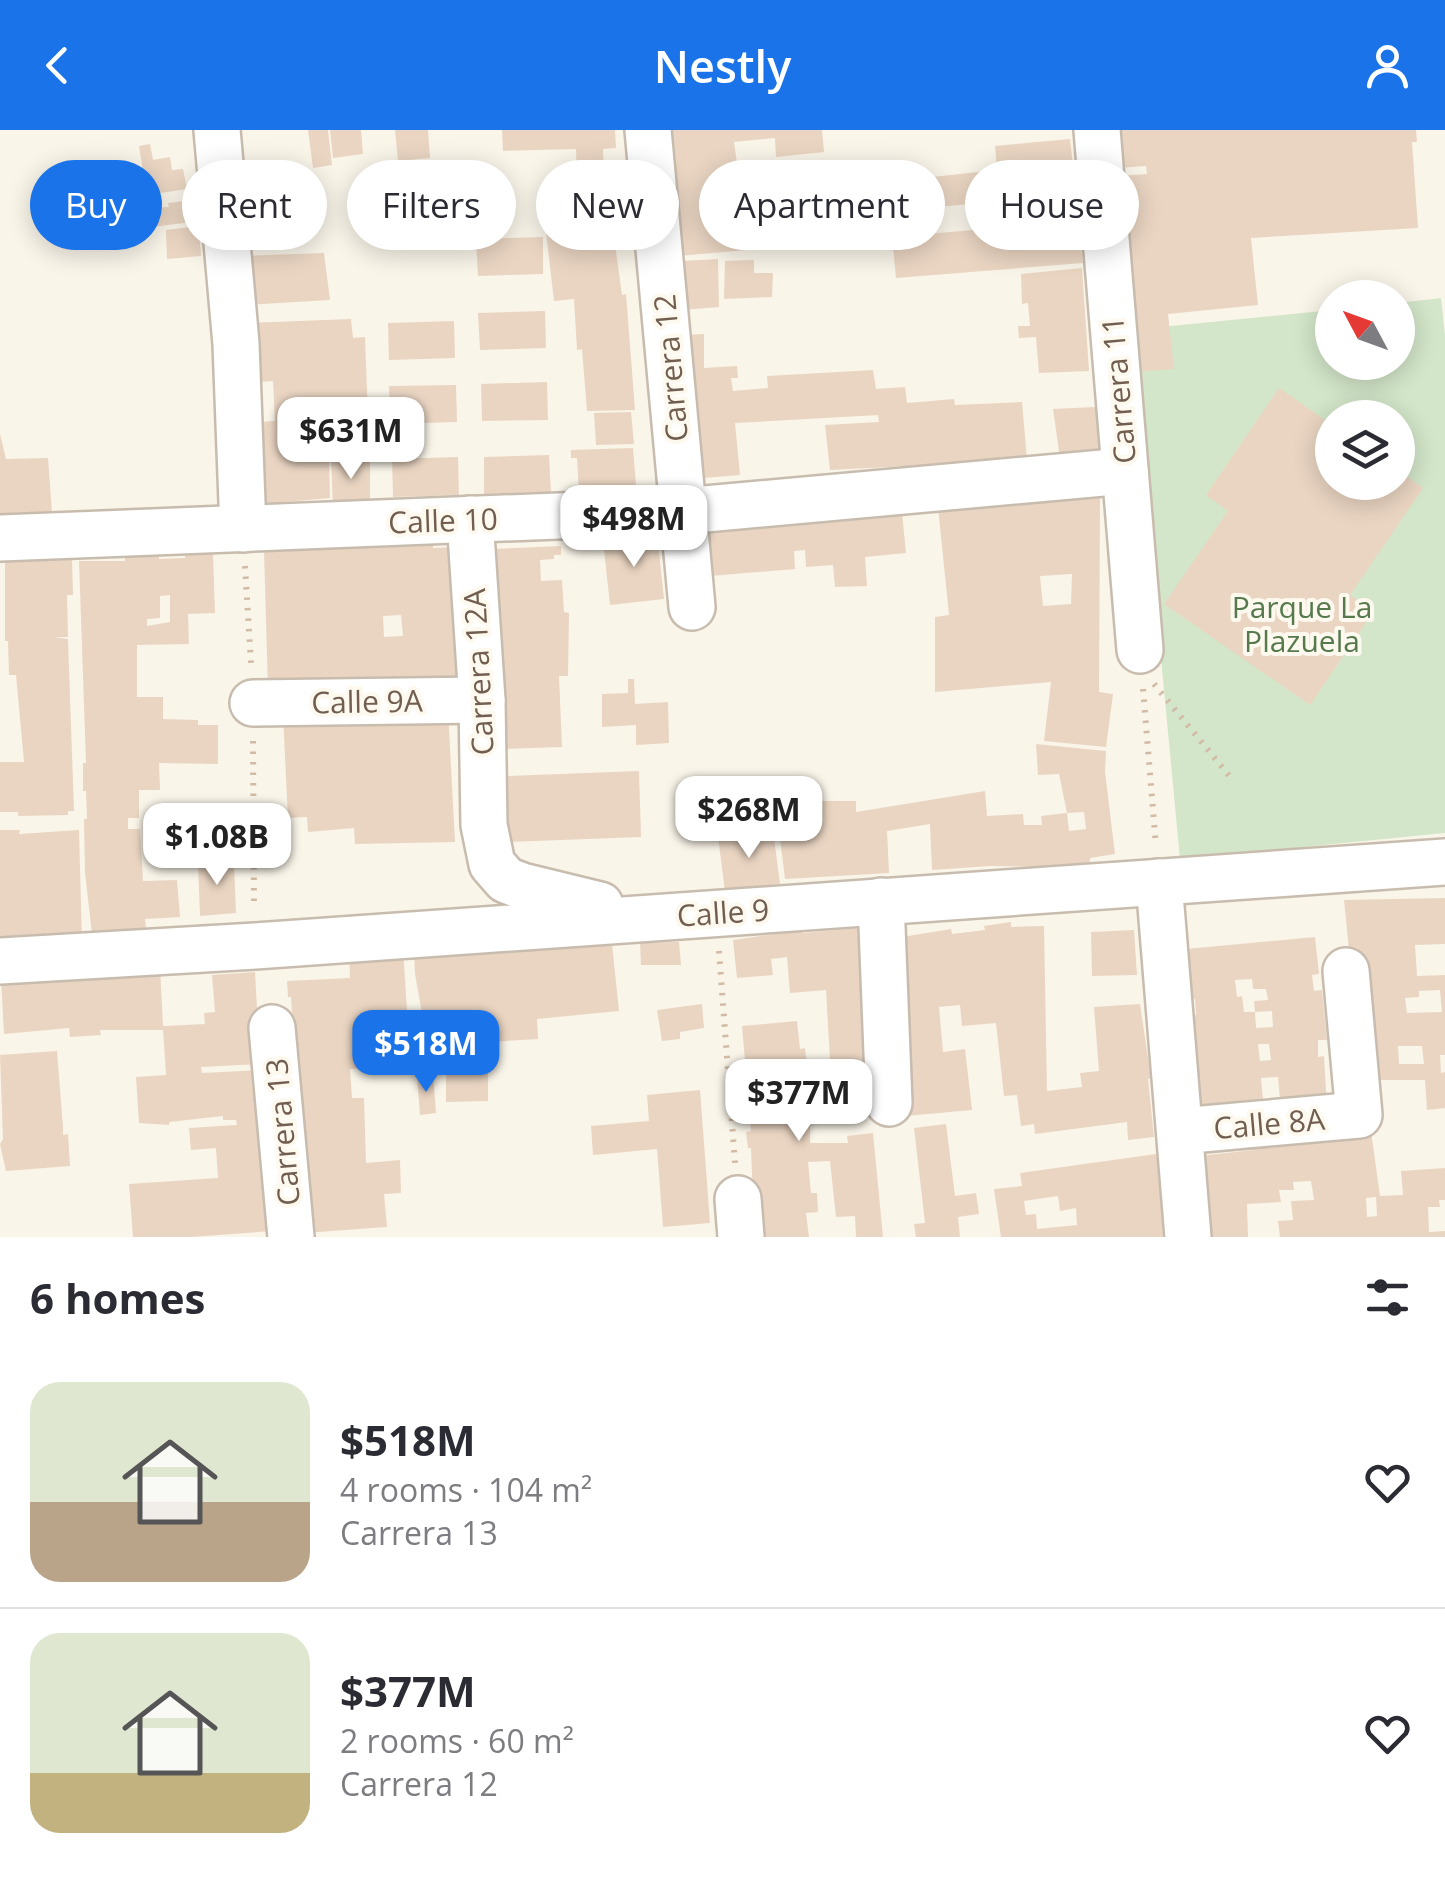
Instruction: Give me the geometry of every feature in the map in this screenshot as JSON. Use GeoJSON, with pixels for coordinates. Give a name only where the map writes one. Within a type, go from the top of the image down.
{"type":"FeatureCollection","features":[{"type":"Feature","properties":{"kind":"street"},"geometry":{"type":"LineString","coordinates":[[216,130],[236,344],[243,528]]}},
{"type":"Feature","properties":{"kind":"street","name":"Carrera 12"},"geometry":{"type":"LineString","coordinates":[[648,130],[692,607]]}},
{"type":"Feature","properties":{"kind":"street","name":"Carrera 11"},"geometry":{"type":"LineString","coordinates":[[1097,130],[1140,650]]}},
{"type":"Feature","properties":{"kind":"street","name":"Calle 10"},"geometry":{"type":"LineString","coordinates":[[0,538],[683,511],[1125,470]]}},
{"type":"Feature","properties":{"kind":"street","name":"Carrera 12A"},"geometry":{"type":"LineString","coordinates":[[470,519],[482,700],[484,824],[492,864],[506,880],[554,896],[592,902],[635,918]]}},
{"type":"Feature","properties":{"kind":"street","name":"Calle 9A"},"geometry":{"type":"LineString","coordinates":[[253,703],[482,700]]}},
{"type":"Feature","properties":{"kind":"street","name":"Calle 9"},"geometry":{"type":"LineString","coordinates":[[0,961],[1445,862]]}},
{"type":"Feature","properties":{"kind":"street"},"geometry":{"type":"LineString","coordinates":[[1159,882],[1188,1237]]}},
{"type":"Feature","properties":{"kind":"street"},"geometry":{"type":"LineString","coordinates":[[881,901],[889,1103]]}},
{"type":"Feature","properties":{"kind":"street","name":"Calle 8A"},"geometry":{"type":"LineString","coordinates":[[1180,1131],[1359,1115],[1346,971]]}},
{"type":"Feature","properties":{"kind":"street","name":"Carrera 13"},"geometry":{"type":"LineString","coordinates":[[272,1028],[292,1237]]}},
{"type":"Feature","properties":{"kind":"path"},"geometry":{"type":"LineString","coordinates":[[1140,650],[1159,694],[1231,778]]}},
{"type":"Feature","properties":{"kind":"path"},"geometry":{"type":"LineString","coordinates":[[1140,650],[1159,882]]}},
{"type":"Feature","properties":{"kind":"path"},"geometry":{"type":"LineString","coordinates":[[716,912],[739,1218]]}},
{"type":"Feature","properties":{"kind":"green space","name":"Parque La Plazuela"},"geometry":{"type":"Polygon","coordinates":[[[1441,298],[1445,336],[1445,833],[1180,859],[1130,330],[1315,312],[1315,380],[1415,380],[1415,301],[1441,298]]]}},
{"type":"Feature","properties":{"kind":"building"},"geometry":{"type":"Polygon","coordinates":[[[308,130],[328,130],[332,165],[327,166],[327,160],[312,160],[308,130]]]}},
{"type":"Feature","properties":{"kind":"building"},"geometry":{"type":"Polygon","coordinates":[[[330,130],[361,130],[363,154],[333,158],[330,130]]]}},
{"type":"Feature","properties":{"kind":"building"},"geometry":{"type":"Polygon","coordinates":[[[395,130],[428,130],[430,158],[398,160],[395,130]]]}},
{"type":"Feature","properties":{"kind":"building"},"geometry":{"type":"Polygon","coordinates":[[[502,130],[615,130],[616,148],[603,149],[604,160],[576,160],[576,149],[503,151],[502,130]]]}},
{"type":"Feature","properties":{"kind":"building"},"geometry":{"type":"Polygon","coordinates":[[[664,130],[822,130],[824,152],[776,157],[775,138],[734,142],[737,160],[699,160],[699,250],[748,250],[678,256],[679,160],[667,160],[664,130]]]}},
{"type":"Feature","properties":{"kind":"building"},"geometry":{"type":"Polygon","coordinates":[[[1101,130],[1416,130],[1417,142],[1412,142],[1418,228],[1251,238],[1258,305],[1168,314],[1174,369],[1125,373],[1113,250],[1139,250],[1139,175],[1147,174],[1146,166],[1139,167],[1139,160],[1104,160],[1101,130]]]}},
{"type":"Feature","properties":{"kind":"building"},"geometry":{"type":"Polygon","coordinates":[[[1070,139],[1072,160],[996,160],[995,146],[1070,139]]]}},
{"type":"Feature","properties":{"kind":"building"},"geometry":{"type":"Polygon","coordinates":[[[150,144],[153,160],[141,160],[139,146],[150,144]]]}},
{"type":"Feature","properties":{"kind":"building"},"geometry":{"type":"Polygon","coordinates":[[[170,157],[172,170],[182,169],[182,190],[162,193],[162,160],[153,160],[170,157]]]}},
{"type":"Feature","properties":{"kind":"building"},"geometry":{"type":"Polygon","coordinates":[[[965,173],[965,204],[945,206],[945,176],[965,173]]]}},
{"type":"Feature","properties":{"kind":"building"},"geometry":{"type":"Polygon","coordinates":[[[182,201],[182,223],[162,226],[162,207],[169,207],[168,203],[182,201]]]}},
{"type":"Feature","properties":{"kind":"building"},"geometry":{"type":"Polygon","coordinates":[[[182,228],[182,250],[201,250],[201,256],[167,259],[166,230],[182,228]]]}},
{"type":"Feature","properties":{"kind":"building"},"geometry":{"type":"Polygon","coordinates":[[[965,231],[965,250],[1081,250],[1083,263],[896,278],[893,250],[945,250],[945,232],[965,231]]]}},
{"type":"Feature","properties":{"kind":"building"},"geometry":{"type":"Polygon","coordinates":[[[536,237],[536,250],[543,250],[543,274],[478,276],[477,250],[516,250],[516,238],[536,237]]]}},
{"type":"Feature","properties":{"kind":"building"},"geometry":{"type":"Polygon","coordinates":[[[548,250],[616,250],[622,295],[626,294],[635,410],[587,411],[574,299],[554,301],[548,250]]]}},
{"type":"Feature","properties":{"kind":"building"},"geometry":{"type":"Polygon","coordinates":[[[324,253],[330,300],[247,305],[241,256],[324,253]]]}},
{"type":"Feature","properties":{"kind":"building"},"geometry":{"type":"Polygon","coordinates":[[[718,259],[719,307],[682,310],[681,261],[718,259]]]}},
{"type":"Feature","properties":{"kind":"building"},"geometry":{"type":"Polygon","coordinates":[[[754,260],[754,273],[773,273],[772,297],[724,299],[725,261],[754,260]]]}},
{"type":"Feature","properties":{"kind":"building"},"geometry":{"type":"Polygon","coordinates":[[[1082,268],[1089,371],[1039,373],[1036,337],[1019,338],[1018,326],[1030,326],[1028,303],[1022,304],[1021,274],[1082,268]]]}},
{"type":"Feature","properties":{"kind":"building"},"geometry":{"type":"Polygon","coordinates":[[[545,311],[546,348],[480,350],[478,313],[545,311]]]}},
{"type":"Feature","properties":{"kind":"building"},"geometry":{"type":"Polygon","coordinates":[[[351,319],[353,338],[365,337],[368,416],[314,419],[316,455],[329,455],[330,498],[252,505],[257,422],[275,421],[273,381],[259,382],[249,323],[351,319]]]}},
{"type":"Feature","properties":{"kind":"building"},"geometry":{"type":"Polygon","coordinates":[[[454,321],[455,358],[389,360],[388,323],[454,321]]]}},
{"type":"Feature","properties":{"kind":"building"},"geometry":{"type":"Polygon","coordinates":[[[704,334],[704,368],[737,366],[738,378],[731,378],[733,391],[768,388],[767,376],[873,370],[876,389],[905,387],[907,403],[954,399],[955,405],[1022,402],[1027,460],[830,470],[825,425],[879,422],[878,415],[735,423],[740,475],[691,479],[682,335],[704,334]]]}},
{"type":"Feature","properties":{"kind":"building"},"geometry":{"type":"Polygon","coordinates":[[[547,382],[548,420],[482,421],[481,384],[547,382]]]}},
{"type":"Feature","properties":{"kind":"building"},"geometry":{"type":"Polygon","coordinates":[[[456,385],[457,422],[391,424],[389,386],[456,385]]]}},
{"type":"Feature","properties":{"kind":"building"},"geometry":{"type":"Polygon","coordinates":[[[1279,388],[1315,413],[1315,500],[1415,500],[1350,595],[1374,611],[1310,705],[1164,604],[1228,511],[1206,495],[1279,388]]]}},
{"type":"Feature","properties":{"kind":"building"},"geometry":{"type":"Polygon","coordinates":[[[1095,407],[1103,456],[1060,458],[1053,409],[1095,407]]]}},
{"type":"Feature","properties":{"kind":"building"},"geometry":{"type":"Polygon","coordinates":[[[631,412],[634,444],[596,445],[594,413],[631,412]]]}},
{"type":"Feature","properties":{"kind":"building"},"geometry":{"type":"Polygon","coordinates":[[[0,434],[6,459],[48,458],[52,513],[0,515],[0,434]]]}},
{"type":"Feature","properties":{"kind":"building"},"geometry":{"type":"Polygon","coordinates":[[[633,448],[636,485],[632,491],[579,491],[577,458],[571,458],[571,450],[633,448]]]}},
{"type":"Feature","properties":{"kind":"building"},"geometry":{"type":"Polygon","coordinates":[[[370,453],[370,510],[333,511],[331,455],[370,453]]]}},
{"type":"Feature","properties":{"kind":"building"},"geometry":{"type":"Polygon","coordinates":[[[549,455],[551,492],[484,494],[484,457],[549,455]]]}},
{"type":"Feature","properties":{"kind":"building"},"geometry":{"type":"Polygon","coordinates":[[[458,457],[459,495],[393,497],[392,459],[458,457]]]}},
{"type":"Feature","properties":{"kind":"building"},"geometry":{"type":"Polygon","coordinates":[[[1415,482],[1423,488],[1415,500],[1415,482]]]}},
{"type":"Feature","properties":{"kind":"building"},"geometry":{"type":"Polygon","coordinates":[[[1062,495],[1062,500],[1100,498],[1099,692],[1113,694],[1106,747],[1044,741],[1051,682],[935,692],[935,617],[949,615],[938,507],[1062,495]],[[1072,574],[1040,576],[1043,606],[1071,604],[1072,574]]]}},
{"type":"Feature","properties":{"kind":"building"},"geometry":{"type":"Polygon","coordinates":[[[902,513],[906,553],[865,557],[867,586],[835,587],[833,565],[806,567],[805,550],[794,551],[795,569],[698,577],[694,529],[902,513]]]}},
{"type":"Feature","properties":{"kind":"building"},"geometry":{"type":"Polygon","coordinates":[[[657,534],[664,599],[610,605],[603,540],[657,534]]]}},
{"type":"Feature","properties":{"kind":"building"},"geometry":{"type":"Polygon","coordinates":[[[561,546],[561,555],[540,560],[541,581],[562,580],[564,612],[569,613],[568,676],[559,676],[562,747],[504,749],[505,678],[499,645],[494,549],[561,546]]]}},
{"type":"Feature","properties":{"kind":"building"},"geometry":{"type":"Polygon","coordinates":[[[460,547],[466,679],[268,690],[264,550],[460,547]],[[401,615],[383,616],[384,637],[403,636],[401,615]]]}},
{"type":"Feature","properties":{"kind":"building"},"geometry":{"type":"Polygon","coordinates":[[[185,554],[213,554],[215,613],[188,614],[189,644],[137,645],[137,697],[163,697],[163,719],[218,725],[218,764],[159,763],[160,790],[139,790],[139,818],[128,818],[128,829],[140,829],[143,881],[177,880],[180,917],[145,919],[146,928],[92,934],[85,873],[86,763],[79,561],[125,561],[125,556],[159,555],[159,559],[185,558],[185,554]],[[170,595],[160,596],[160,618],[147,619],[147,626],[170,622],[170,595]]]}},
{"type":"Feature","properties":{"kind":"building"},"geometry":{"type":"Polygon","coordinates":[[[72,559],[73,595],[67,595],[68,637],[54,637],[68,639],[74,811],[68,811],[68,815],[18,816],[18,812],[0,812],[0,762],[24,762],[16,675],[9,675],[5,641],[5,562],[72,559]]]}},
{"type":"Feature","properties":{"kind":"building"},"geometry":{"type":"Polygon","coordinates":[[[628,679],[634,679],[635,704],[668,702],[669,743],[636,745],[636,725],[602,727],[602,694],[628,693],[628,679]]]}},
{"type":"Feature","properties":{"kind":"building"},"geometry":{"type":"Polygon","coordinates":[[[448,710],[455,842],[355,844],[354,828],[308,832],[307,817],[288,818],[283,715],[448,710]]]}},
{"type":"Feature","properties":{"kind":"building"},"geometry":{"type":"Polygon","coordinates":[[[1036,744],[1106,751],[1115,854],[1090,858],[1090,868],[991,866],[932,870],[930,824],[887,831],[889,873],[785,879],[780,838],[818,833],[817,801],[856,801],[856,812],[985,791],[987,816],[1023,814],[1024,825],[1042,825],[1041,816],[1067,813],[1059,774],[1038,775],[1036,744]],[[1084,812],[1067,813],[1069,831],[1086,829],[1084,812]]]}},
{"type":"Feature","properties":{"kind":"building"},"geometry":{"type":"Polygon","coordinates":[[[639,771],[641,837],[505,842],[506,776],[639,771]]]}},
{"type":"Feature","properties":{"kind":"building"},"geometry":{"type":"Polygon","coordinates":[[[0,830],[20,830],[19,834],[79,830],[82,942],[0,941],[0,830]]]}},
{"type":"Feature","properties":{"kind":"building"},"geometry":{"type":"Polygon","coordinates":[[[773,830],[780,884],[725,891],[718,837],[773,830]]]}},
{"type":"Feature","properties":{"kind":"building"},"geometry":{"type":"Polygon","coordinates":[[[234,861],[236,913],[200,916],[198,864],[234,861]]]}},
{"type":"Feature","properties":{"kind":"building"},"geometry":{"type":"Polygon","coordinates":[[[1445,898],[1445,944],[1415,945],[1417,976],[1445,975],[1445,1055],[1440,1055],[1441,1073],[1445,1072],[1445,1108],[1427,1110],[1425,1080],[1362,1080],[1344,900],[1445,898]],[[1440,990],[1419,991],[1419,997],[1405,998],[1407,1013],[1442,1012],[1440,990]],[[1398,1046],[1399,1064],[1424,1064],[1422,1046],[1398,1046]]]}},
{"type":"Feature","properties":{"kind":"building"},"geometry":{"type":"Polygon","coordinates":[[[1011,922],[1011,927],[1044,926],[1047,1091],[1082,1087],[1080,1073],[1099,1071],[1094,1007],[1140,1004],[1151,1078],[1148,1079],[1154,1137],[1128,1140],[1127,1122],[1035,1134],[1034,1124],[1021,1126],[1017,1095],[1004,1096],[996,1023],[962,1026],[960,1005],[939,1007],[943,1052],[965,1049],[972,1110],[906,1116],[890,939],[951,929],[952,934],[985,930],[984,926],[1011,922]]]}},
{"type":"Feature","properties":{"kind":"building"},"geometry":{"type":"Polygon","coordinates":[[[862,928],[878,1101],[833,1105],[832,1090],[846,1089],[845,1076],[831,1077],[826,990],[790,993],[787,957],[771,959],[773,975],[737,978],[733,940],[801,930],[802,933],[862,928]]]}},
{"type":"Feature","properties":{"kind":"building"},"geometry":{"type":"Polygon","coordinates":[[[1134,930],[1137,975],[1092,976],[1091,932],[1134,930]]]}},
{"type":"Feature","properties":{"kind":"building"},"geometry":{"type":"Polygon","coordinates":[[[1315,937],[1319,974],[1312,975],[1314,991],[1322,990],[1327,1040],[1318,1040],[1318,1057],[1324,1056],[1327,1107],[1281,1111],[1278,1077],[1261,1078],[1264,1112],[1196,1115],[1190,1016],[1196,1015],[1195,999],[1189,1000],[1186,949],[1315,937]],[[1252,979],[1235,980],[1244,1012],[1255,1012],[1254,1001],[1268,1000],[1266,989],[1253,989],[1252,979]],[[1272,1011],[1255,1012],[1256,1028],[1273,1027],[1272,1011]],[[1258,1044],[1260,1061],[1271,1060],[1269,1044],[1258,1044]]]}},
{"type":"Feature","properties":{"kind":"building"},"geometry":{"type":"Polygon","coordinates":[[[679,942],[681,965],[641,965],[640,943],[679,942]]]}},
{"type":"Feature","properties":{"kind":"building"},"geometry":{"type":"Polygon","coordinates":[[[612,944],[619,1011],[537,1019],[538,1039],[488,1042],[489,1053],[431,1065],[414,949],[484,954],[612,944]]]}},
{"type":"Feature","properties":{"kind":"building"},"geometry":{"type":"Polygon","coordinates":[[[403,948],[410,1057],[363,1061],[364,1068],[350,1069],[352,1098],[364,1098],[366,1163],[400,1160],[401,1193],[384,1194],[387,1227],[304,1233],[287,981],[350,978],[349,950],[403,948]]]}},
{"type":"Feature","properties":{"kind":"building"},"geometry":{"type":"Polygon","coordinates":[[[160,968],[163,1026],[205,1024],[204,1013],[215,1012],[212,975],[255,972],[260,1064],[201,1067],[202,1073],[260,1070],[272,1231],[133,1237],[129,1184],[218,1178],[216,1148],[191,1150],[189,1128],[237,1125],[236,1120],[223,1120],[223,1116],[169,1125],[139,1123],[136,1077],[166,1075],[163,1030],[100,1030],[101,1035],[70,1037],[69,1028],[4,1034],[1,980],[160,968]]]}},
{"type":"Feature","properties":{"kind":"building"},"geometry":{"type":"Polygon","coordinates":[[[702,1004],[704,1028],[680,1032],[680,1039],[662,1041],[657,1010],[702,1004]]]}},
{"type":"Feature","properties":{"kind":"building"},"geometry":{"type":"Polygon","coordinates":[[[797,1021],[809,1082],[790,1084],[792,1110],[810,1108],[810,1143],[848,1143],[847,1136],[873,1133],[883,1237],[856,1237],[855,1216],[836,1217],[830,1161],[808,1162],[811,1193],[817,1193],[818,1212],[806,1213],[809,1237],[762,1237],[753,1198],[751,1148],[746,1132],[751,1131],[742,1026],[797,1021]]]}},
{"type":"Feature","properties":{"kind":"building"},"geometry":{"type":"Polygon","coordinates":[[[57,1051],[63,1135],[68,1134],[70,1166],[6,1171],[0,1144],[0,1055],[57,1051]]]}},
{"type":"Feature","properties":{"kind":"building"},"geometry":{"type":"Polygon","coordinates":[[[446,1066],[488,1066],[488,1101],[446,1102],[446,1066]]]}},
{"type":"Feature","properties":{"kind":"building"},"geometry":{"type":"Polygon","coordinates":[[[433,1075],[436,1113],[420,1115],[417,1076],[433,1075]]]}},
{"type":"Feature","properties":{"kind":"building"},"geometry":{"type":"Polygon","coordinates":[[[700,1090],[710,1223],[663,1227],[657,1149],[593,1155],[591,1126],[649,1121],[647,1095],[700,1090]]]}},
{"type":"Feature","properties":{"kind":"building"},"geometry":{"type":"Polygon","coordinates":[[[946,1124],[955,1196],[976,1193],[979,1214],[958,1217],[960,1237],[916,1237],[914,1224],[925,1223],[914,1128],[946,1124]]]}},
{"type":"Feature","properties":{"kind":"building"},"geometry":{"type":"Polygon","coordinates":[[[1371,1131],[1380,1196],[1403,1195],[1401,1171],[1445,1168],[1445,1200],[1439,1200],[1440,1207],[1428,1207],[1429,1232],[1445,1231],[1445,1237],[1280,1237],[1278,1221],[1293,1220],[1291,1201],[1314,1200],[1311,1181],[1293,1182],[1294,1190],[1279,1190],[1281,1202],[1247,1204],[1248,1237],[1198,1237],[1189,1157],[1254,1150],[1253,1140],[1371,1131]],[[1376,1197],[1366,1198],[1367,1217],[1377,1216],[1376,1197]]]}},
{"type":"Feature","properties":{"kind":"building"},"geometry":{"type":"Polygon","coordinates":[[[1156,1154],[1166,1208],[1161,1208],[1163,1237],[1001,1237],[994,1189],[1022,1186],[1020,1173],[1156,1154]],[[1058,1196],[1024,1201],[1026,1215],[1036,1214],[1037,1229],[1077,1225],[1076,1208],[1060,1211],[1058,1196]]]}}]}
